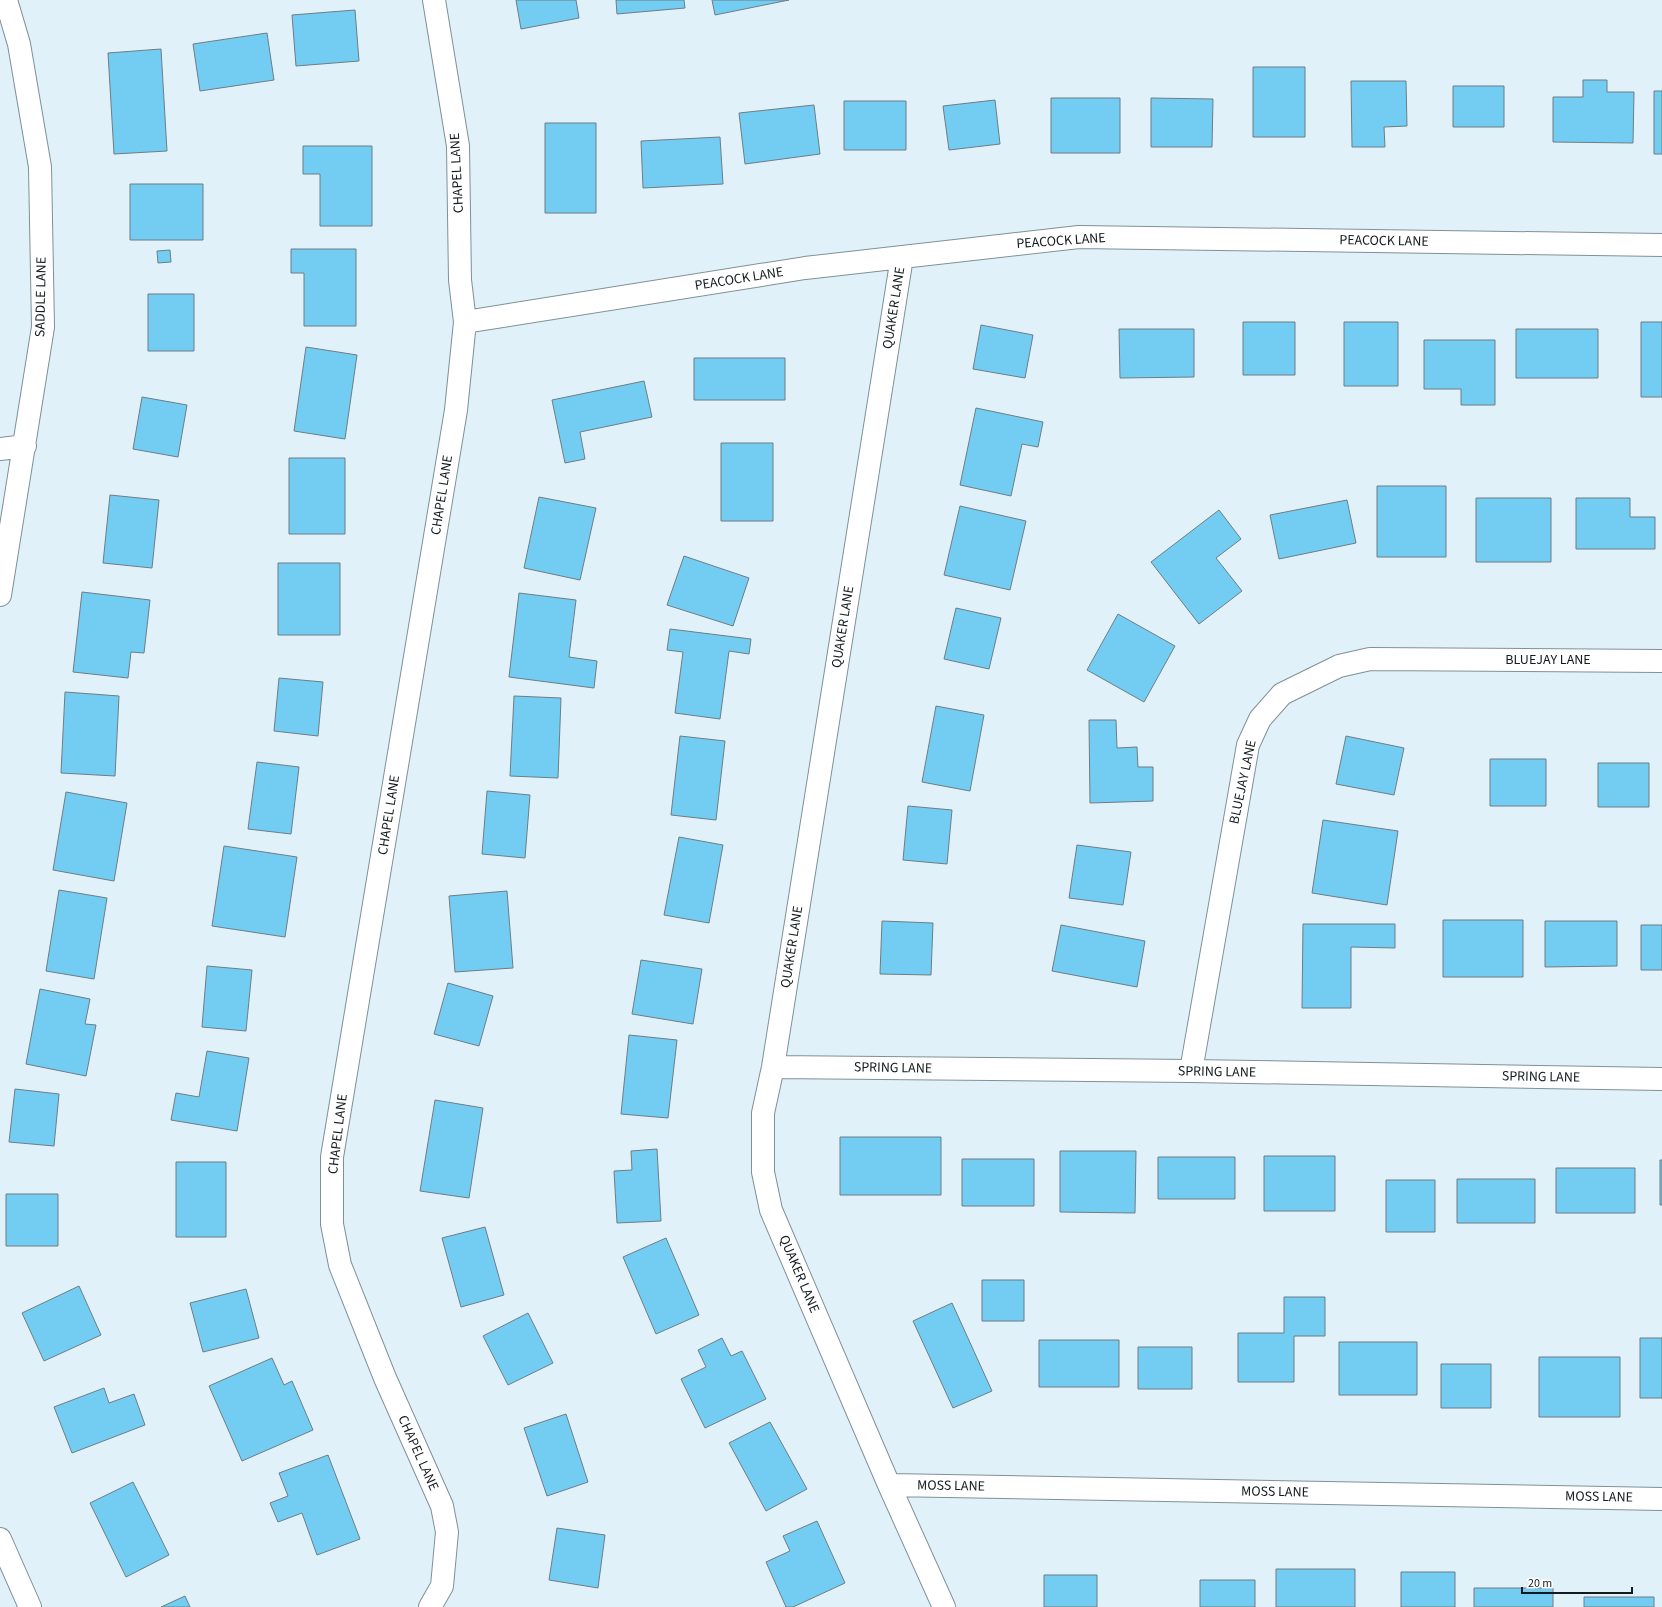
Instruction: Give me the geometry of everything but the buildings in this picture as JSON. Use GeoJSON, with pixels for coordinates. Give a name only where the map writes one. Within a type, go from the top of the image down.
{"type":"FeatureCollection","features":[{"type":"Feature","properties":{"kind":"street","name":"SADDLE LANE"},"geometry":{"type":"LineString","coordinates":[[0,595],[43,327],[40,167],[19,44],[6,0]]}},
{"type":"Feature","properties":{"kind":"street","name":"CHAPEL LANE"},"geometry":{"type":"LineString","coordinates":[[430,1607],[442,1586],[447,1532],[442,1506],[384,1378],[340,1265],[332,1224],[332,1157],[456,410],[465,322],[460,280],[458,146],[434,0]]}},
{"type":"Feature","properties":{"kind":"street","name":"PEACOCK LANE"},"geometry":{"type":"LineString","coordinates":[[465,322],[804,268],[1079,237],[1662,245]]}},
{"type":"Feature","properties":{"kind":"street","name":"QUAKER LANE"},"geometry":{"type":"LineString","coordinates":[[902,257],[773,1067],[763,1113],[763,1172],[771,1210],[889,1485],[944,1607]]}},
{"type":"Feature","properties":{"kind":"street"},"geometry":{"type":"LineString","coordinates":[[0,449],[25,446]]}},
{"type":"Feature","properties":{"kind":"street","name":"BLUEJAY LANE"},"geometry":{"type":"LineString","coordinates":[[1191,1071],[1248,745],[1260,719],[1282,694],[1339,666],[1370,659],[1662,661]]}},
{"type":"Feature","properties":{"kind":"street","name":"SPRING LANE"},"geometry":{"type":"LineString","coordinates":[[773,1067],[1191,1071],[1662,1079]]}},
{"type":"Feature","properties":{"kind":"street","name":"MOSS LANE"},"geometry":{"type":"LineString","coordinates":[[889,1485],[1662,1499]]}},
{"type":"Feature","properties":{"kind":"street"},"geometry":{"type":"LineString","coordinates":[[0,1539],[30,1607]]}}]}
